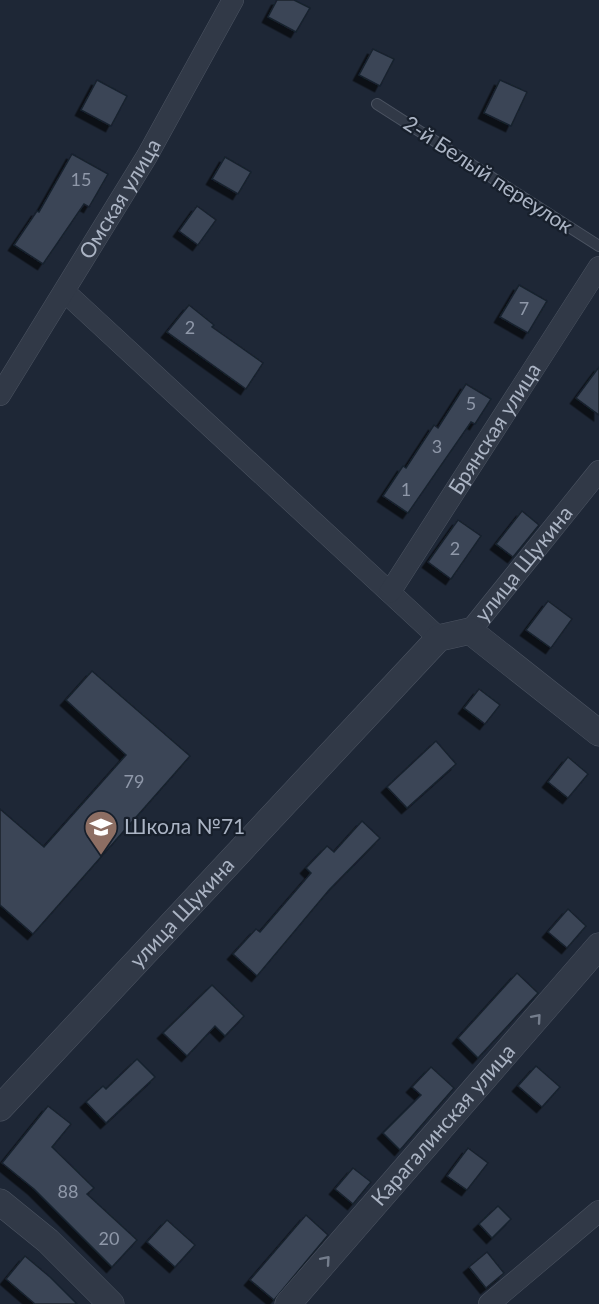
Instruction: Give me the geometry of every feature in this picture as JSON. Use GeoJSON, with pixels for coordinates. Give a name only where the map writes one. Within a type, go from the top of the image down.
{"type":"FeatureCollection","features":[{"type":"Feature","properties":{"kind":"street","name":"Омская улица"},"geometry":{"type":"LineString","coordinates":[[0,395],[147,156],[233,0]]}},
{"type":"Feature","properties":{"kind":"street","name":"Брянская улица"},"geometry":{"type":"LineString","coordinates":[[390,592],[599,267]]}},
{"type":"Feature","properties":{"kind":"street"},"geometry":{"type":"LineString","coordinates":[[65,292],[439,638],[470,631],[599,733]]}},
{"type":"Feature","properties":{"kind":"street","name":"улица Щукина"},"geometry":{"type":"LineString","coordinates":[[470,631],[599,471]]}},
{"type":"Feature","properties":{"kind":"street","name":"улица Щукина"},"geometry":{"type":"LineString","coordinates":[[0,1108],[439,638]]}},
{"type":"Feature","properties":{"kind":"street","name":"Карагалинская улица"},"geometry":{"type":"LineString","coordinates":[[288,1304],[599,946]]}},
{"type":"Feature","properties":{"kind":"street"},"geometry":{"type":"LineString","coordinates":[[0,1202],[48,1241],[111,1304]]}},
{"type":"Feature","properties":{"kind":"street"},"geometry":{"type":"LineString","coordinates":[[489,1304],[599,1211]]}},
{"type":"Feature","properties":{"kind":"lane","name":"2-й Белый переулок"},"geometry":{"type":"LineString","coordinates":[[377,104],[599,246]]}},
{"type":"Feature","properties":{"kind":"building"},"geometry":{"type":"Polygon","coordinates":[[[277,0],[294,0],[310,8],[296,32],[268,17],[277,0]]]}},
{"type":"Feature","properties":{"kind":"building"},"geometry":{"type":"Polygon","coordinates":[[[373,49],[394,59],[380,86],[359,75],[373,49]]]}},
{"type":"Feature","properties":{"kind":"building"},"geometry":{"type":"Polygon","coordinates":[[[97,80],[127,96],[111,126],[81,110],[97,80]]]}},
{"type":"Feature","properties":{"kind":"building"},"geometry":{"type":"Polygon","coordinates":[[[500,80],[527,92],[511,126],[484,113],[500,80]]]}},
{"type":"Feature","properties":{"kind":"building"},"geometry":{"type":"Polygon","coordinates":[[[72,154],[108,174],[89,207],[84,204],[43,264],[14,245],[37,211],[39,212],[72,154]]]}},
{"type":"Feature","properties":{"kind":"building"},"geometry":{"type":"Polygon","coordinates":[[[225,157],[251,172],[238,194],[212,179],[225,157]]]}},
{"type":"Feature","properties":{"kind":"building"},"geometry":{"type":"Polygon","coordinates":[[[197,206],[216,220],[198,245],[179,231],[197,206]]]}},
{"type":"Feature","properties":{"kind":"building"},"geometry":{"type":"Polygon","coordinates":[[[519,285],[547,301],[528,333],[500,317],[519,285]]]}},
{"type":"Feature","properties":{"kind":"building"},"geometry":{"type":"Polygon","coordinates":[[[189,305],[214,325],[212,327],[263,363],[246,389],[167,332],[189,305]]]}},
{"type":"Feature","properties":{"kind":"building"},"geometry":{"type":"Polygon","coordinates":[[[599,367],[599,415],[576,398],[599,367]]]}},
{"type":"Feature","properties":{"kind":"building"},"geometry":{"type":"Polygon","coordinates":[[[466,384],[491,399],[475,424],[471,422],[408,513],[383,496],[403,466],[406,468],[434,425],[438,428],[466,384]]]}},
{"type":"Feature","properties":{"kind":"building"},"geometry":{"type":"Polygon","coordinates":[[[522,511],[539,525],[513,557],[496,544],[522,511]]]}},
{"type":"Feature","properties":{"kind":"building"},"geometry":{"type":"Polygon","coordinates":[[[458,520],[481,536],[451,579],[428,562],[458,520]]]}},
{"type":"Feature","properties":{"kind":"building"},"geometry":{"type":"Polygon","coordinates":[[[548,601],[572,619],[551,648],[526,630],[548,601]]]}},
{"type":"Feature","properties":{"kind":"building"},"geometry":{"type":"Polygon","coordinates":[[[92,671],[190,756],[33,934],[0,905],[0,809],[44,847],[126,755],[66,700],[92,671]]]}},
{"type":"Feature","properties":{"kind":"building"},"geometry":{"type":"Polygon","coordinates":[[[479,689],[500,705],[485,724],[464,708],[479,689]]]}},
{"type":"Feature","properties":{"kind":"building"},"geometry":{"type":"Polygon","coordinates":[[[436,741],[456,764],[407,808],[387,787],[436,741]]]}},
{"type":"Feature","properties":{"kind":"building"},"geometry":{"type":"Polygon","coordinates":[[[568,757],[588,774],[568,798],[548,782],[568,757]]]}},
{"type":"Feature","properties":{"kind":"building"},"geometry":{"type":"Polygon","coordinates":[[[362,821],[380,838],[329,890],[257,976],[233,954],[256,929],[260,932],[311,873],[306,868],[327,846],[334,852],[362,821]]]}},
{"type":"Feature","properties":{"kind":"building"},"geometry":{"type":"Polygon","coordinates":[[[568,909],[586,926],[567,948],[548,932],[568,909]]]}},
{"type":"Feature","properties":{"kind":"building"},"geometry":{"type":"Polygon","coordinates":[[[517,973],[538,993],[478,1058],[458,1038],[517,973]]]}},
{"type":"Feature","properties":{"kind":"building"},"geometry":{"type":"Polygon","coordinates":[[[212,985],[244,1016],[225,1036],[215,1026],[187,1056],[163,1033],[212,985]]]}},
{"type":"Feature","properties":{"kind":"building"},"geometry":{"type":"Polygon","coordinates":[[[137,1059],[155,1077],[106,1123],[86,1102],[103,1086],[106,1089],[137,1059]]]}},
{"type":"Feature","properties":{"kind":"building"},"geometry":{"type":"Polygon","coordinates":[[[536,1066],[560,1087],[542,1107],[518,1086],[536,1066]]]}},
{"type":"Feature","properties":{"kind":"building"},"geometry":{"type":"Polygon","coordinates":[[[431,1067],[454,1088],[400,1150],[383,1133],[421,1095],[412,1087],[431,1067]]]}},
{"type":"Feature","properties":{"kind":"building"},"geometry":{"type":"Polygon","coordinates":[[[48,1106],[71,1124],[52,1147],[94,1188],[87,1194],[137,1240],[112,1267],[34,1189],[2,1163],[48,1106]]]}},
{"type":"Feature","properties":{"kind":"building"},"geometry":{"type":"Polygon","coordinates":[[[468,1148],[488,1163],[467,1190],[447,1176],[468,1148]]]}},
{"type":"Feature","properties":{"kind":"building"},"geometry":{"type":"Polygon","coordinates":[[[353,1168],[371,1182],[353,1204],[335,1189],[353,1168]]]}},
{"type":"Feature","properties":{"kind":"building"},"geometry":{"type":"Polygon","coordinates":[[[498,1206],[511,1219],[492,1238],[479,1224],[498,1206]]]}},
{"type":"Feature","properties":{"kind":"building"},"geometry":{"type":"Polygon","coordinates":[[[306,1215],[328,1235],[274,1300],[250,1280],[306,1215]]]}},
{"type":"Feature","properties":{"kind":"building"},"geometry":{"type":"Polygon","coordinates":[[[167,1220],[195,1245],[175,1267],[147,1242],[167,1220]]]}},
{"type":"Feature","properties":{"kind":"building"},"geometry":{"type":"Polygon","coordinates":[[[487,1252],[504,1273],[486,1288],[469,1267],[487,1252]]]}},
{"type":"Feature","properties":{"kind":"building"},"geometry":{"type":"Polygon","coordinates":[[[25,1256],[77,1304],[35,1304],[6,1279],[25,1256]]]}},
{"type":"Feature","properties":{"kind":"place","name":"Школа №71"},"geometry":{"type":"Point","coordinates":[101,856]}}]}
